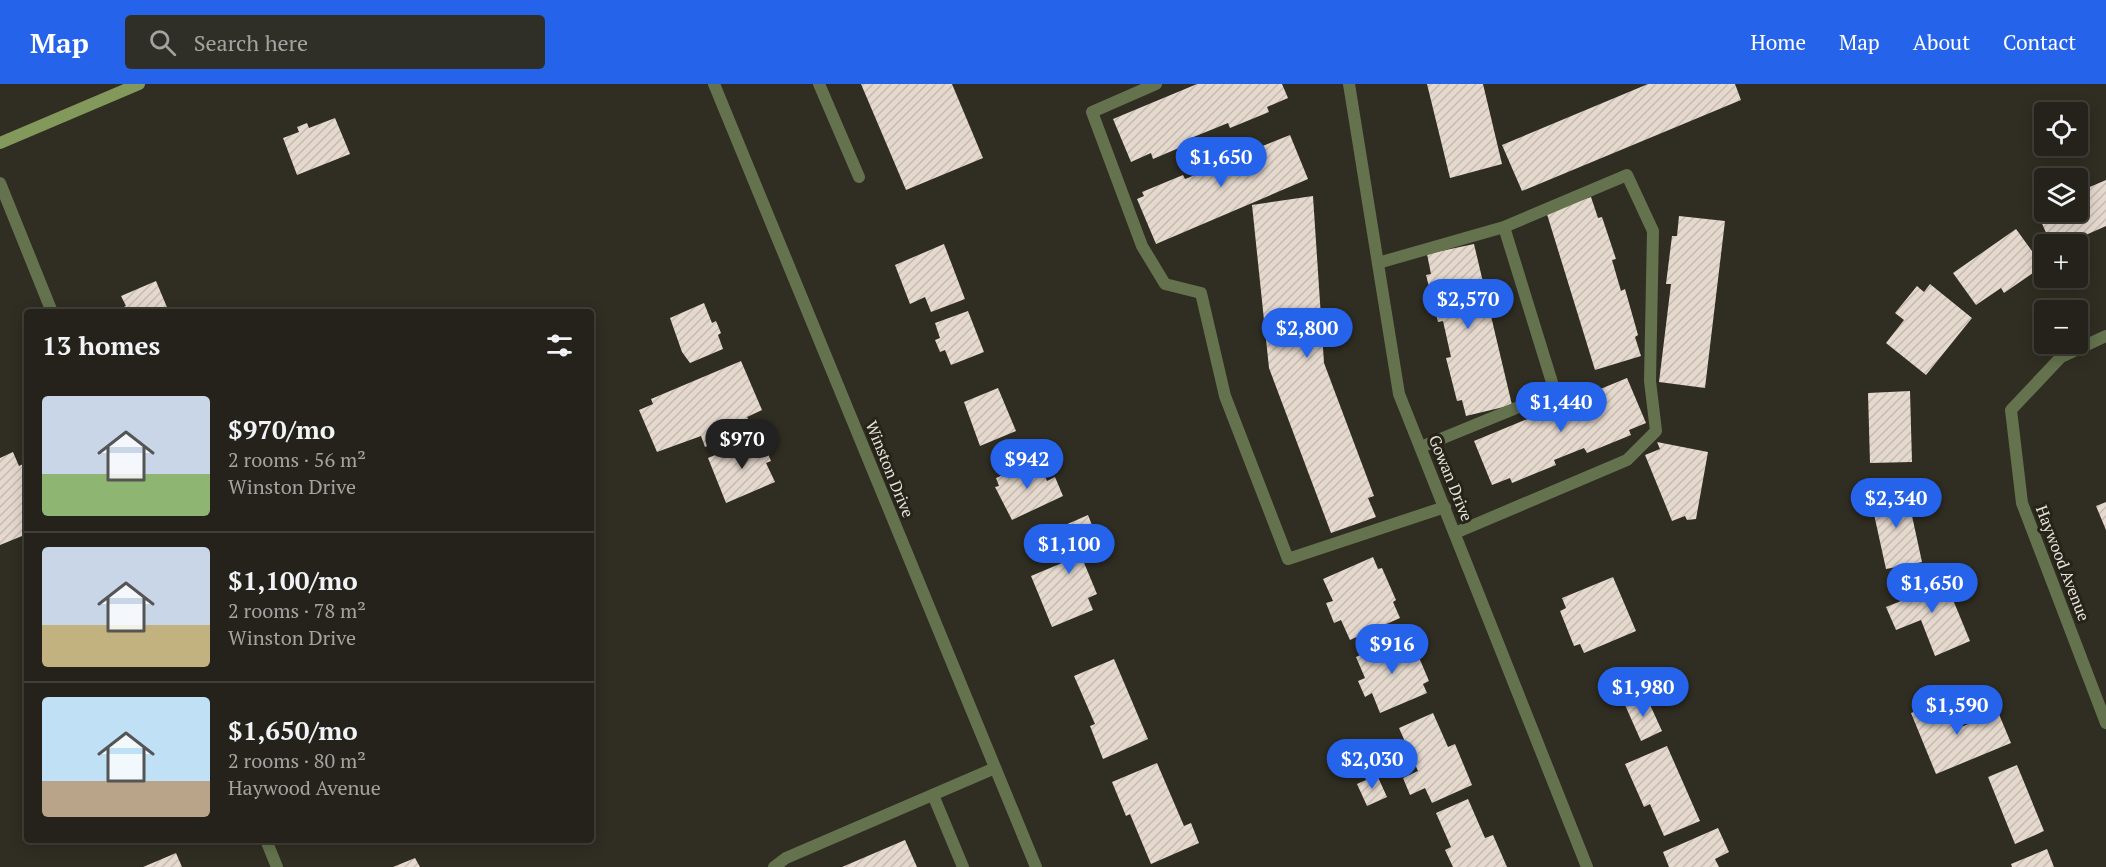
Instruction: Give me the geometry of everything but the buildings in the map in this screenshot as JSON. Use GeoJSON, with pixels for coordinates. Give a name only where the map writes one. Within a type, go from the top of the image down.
{"type":"FeatureCollection","features":[{"type":"Feature","properties":{"kind":"main road"},"geometry":{"type":"LineString","coordinates":[[0,142],[139,84]]}},
{"type":"Feature","properties":{"kind":"street","name":"Winston Drive"},"geometry":{"type":"LineString","coordinates":[[714,84],[1036,867]]}},
{"type":"Feature","properties":{"kind":"street"},"geometry":{"type":"LineString","coordinates":[[819,84],[859,177]]}},
{"type":"Feature","properties":{"kind":"street"},"geometry":{"type":"LineString","coordinates":[[1156,84],[1092,112],[1142,246],[1166,284],[1201,293],[1225,396],[1288,559],[1445,507]]}},
{"type":"Feature","properties":{"kind":"street","name":"Gowan Drive"},"geometry":{"type":"LineString","coordinates":[[1349,84],[1399,394],[1587,867]]}},
{"type":"Feature","properties":{"kind":"street"},"geometry":{"type":"LineString","coordinates":[[1378,263],[1504,227],[1627,175],[1653,231],[1650,381],[1656,431],[1627,460],[1455,533]]}},
{"type":"Feature","properties":{"kind":"street"},"geometry":{"type":"LineString","coordinates":[[0,183],[51,309]]}},
{"type":"Feature","properties":{"kind":"street"},"geometry":{"type":"LineString","coordinates":[[1421,447],[1555,392],[1504,227]]}},
{"type":"Feature","properties":{"kind":"street","name":"Haywood Avenue"},"geometry":{"type":"LineString","coordinates":[[2106,336],[2061,357],[2011,410],[2022,503],[2106,723]]}},
{"type":"Feature","properties":{"kind":"street"},"geometry":{"type":"LineString","coordinates":[[774,867],[786,858],[995,768]]}},
{"type":"Feature","properties":{"kind":"street"},"geometry":{"type":"LineString","coordinates":[[933,795],[963,867]]}},
{"type":"Feature","properties":{"kind":"street"},"geometry":{"type":"LineString","coordinates":[[267,843],[277,867]]}}]}
